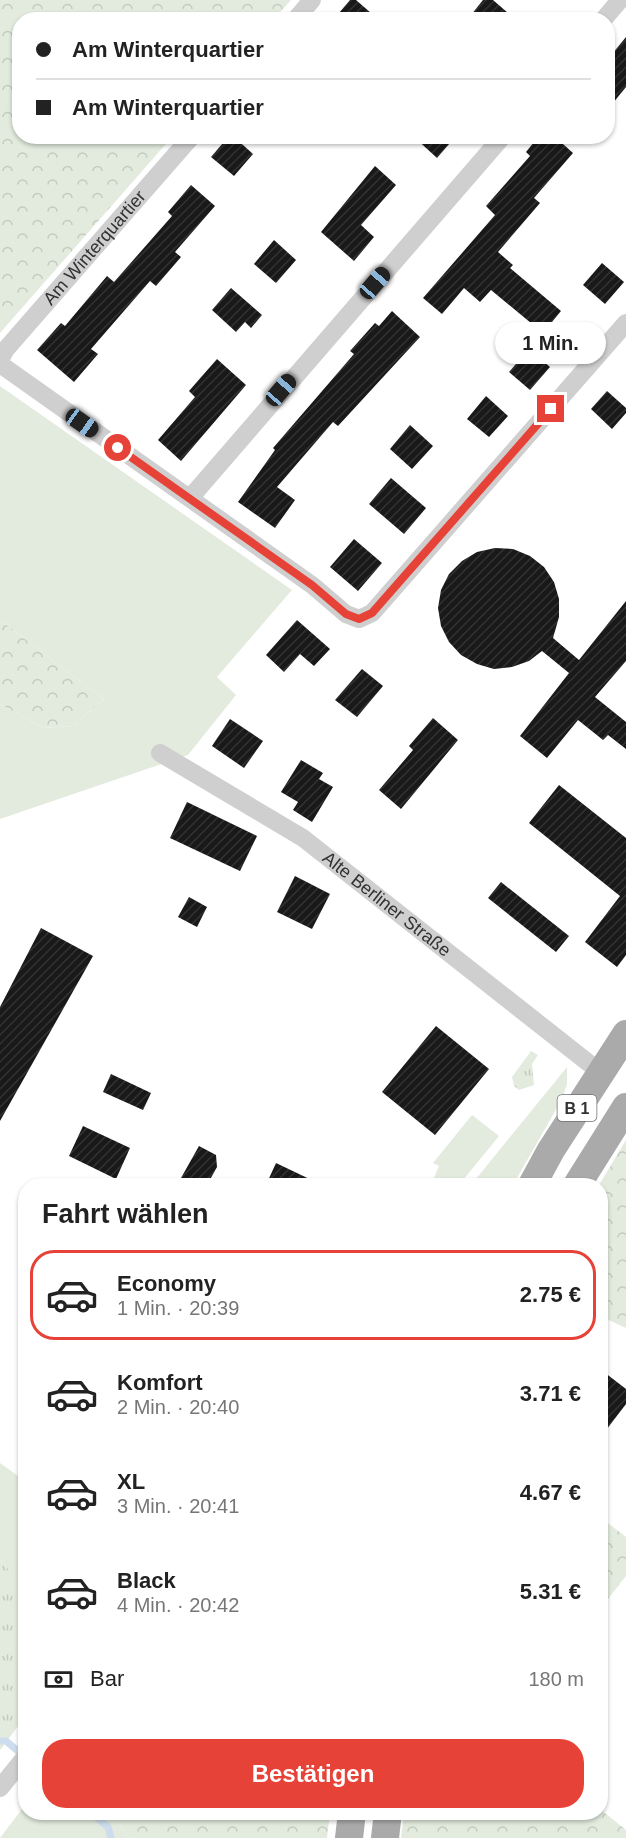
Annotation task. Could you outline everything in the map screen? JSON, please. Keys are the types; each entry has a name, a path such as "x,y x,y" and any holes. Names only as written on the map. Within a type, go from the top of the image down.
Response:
{"main road":[{"name":"B 1","path":"536,1178 600,1072 626,1034"},
{"name":"B 1","path":"581,1178 626,1107"},
{"path":"349,1838 351,1820"},
{"path":"385,1838 387,1820"}],"street":[{"path":"302,12 312,0"},
{"path":"610,12 620,0"},
{"name":"Am Winterquartier","path":"185,144 0,362 312,585 346,614 359,619 372,613 626,323"},
{"path":"189,498 495,144"},
{"name":"Alte Berliner Straße","path":"160,753 303,838 600,1072"},
{"path":"2,1786 18,1766"}],"green space":[{"path":"0,0 291,0 280,12 12,12 12,144 166,144 0,333"},
{"path":"0,386 292,590 217,677 236,695 188,755 0,819 0,704 43,728 73,726 104,699 0,620"},
{"path":"0,620 104,699 73,726 43,728 0,704"},
{"path":"531,1051 538,1055 532,1064 534,1085 519,1090 514,1086 512,1077"},
{"path":"567,1067 567,1084 562,1099 517,1178 477,1178"},
{"path":"472,1115 499,1136 465,1178 434,1178 439,1166 433,1163"},
{"path":"626,1140 626,1328 608,1320 608,1178 603,1178"},
{"path":"0,1463 18,1476 18,1581 0,1560"},
{"path":"608,1523 626,1537 626,1576 608,1599"},
{"path":"0,1560 18,1580 18,1726 0,1750"},
{"path":"18,1814 18,1820 117,1820 129,1838 0,1838"},
{"path":"608,1815 626,1830 626,1838 401,1838 403,1820 608,1820"},
{"path":"117,1820 329,1820 327,1838 129,1838"}],"building":[{"path":"350,0 356,0 370,12 340,12"},
{"path":"483,0 493,0 507,12 473,12"},
{"path":"626,37 626,87 615,100 615,50"},
{"path":"222,144 242,144 253,154 234,176 211,157"},
{"path":"422,144 449,144 437,158"},
{"path":"532,144 563,144 573,153 534,198 540,203 498,252 513,265 510,268 561,311 543,333 491,290 480,302 464,288 442,314 423,298 495,215 486,206 530,156 526,152"},
{"path":"375,166 396,185 361,225 374,237 354,261 321,232"},
{"path":"191,185 215,206 175,252 181,257 156,286 150,281 91,349 98,354 74,382 37,350 61,323 65,326 107,276 114,282 172,216 168,212"},
{"path":"274,240 296,260 276,283 254,264"},
{"path":"602,263 624,282 605,304 583,285"},
{"path":"231,288 262,315 251,328 245,322 236,332 212,310"},
{"path":"392,311 420,337 338,426 333,422 277,487 295,500 275,528 238,502 275,450 273,448 354,354 350,351 375,323 379,326"},
{"path":"529,349 550,367 530,390 509,372"},
{"path":"217,359 246,385 181,461 158,440 195,397 189,391"},
{"path":"607,391 626,408 626,413 612,429 591,409"},
{"path":"486,396 508,416 489,437 467,419"},
{"path":"410,425 433,446 412,469 390,449"},
{"path":"391,478 426,508 404,534 369,504"},
{"path":"354,539 382,563 358,591 330,567"},
{"path":"495,548 513,549 530,556 544,567 554,582 559,599 559,617 553,638 579,660 626,601 626,661 595,697 626,722 626,749 608,735 603,740 578,720 547,758 520,736 569,673 542,651 529,661 512,667 494,669 477,664 461,655 449,642 441,626 438,608 441,590 449,574 462,561 477,552"},
{"path":"297,620 330,649 314,666 300,654 284,672 266,655"},
{"path":"362,669 383,686 357,717 335,700"},
{"path":"433,718 458,740 401,809 379,790 413,750 409,746"},
{"path":"230,719 263,741 244,768 212,746"},
{"path":"301,760 323,773 319,779 333,787 312,822 293,810 298,802 281,792"},
{"path":"559,785 626,838 626,955 617,967 585,942 620,896 529,823"},
{"path":"187,802 257,836 240,871 170,838"},
{"path":"295,876 330,894 312,929 277,912"},
{"path":"501,882 569,936 556,952 488,898"},
{"path":"189,897 207,907 197,927 178,917"},
{"path":"41,928 93,956 0,1121 0,1007"},
{"path":"436,1026 489,1069 435,1135 382,1092"},
{"path":"111,1074 151,1093 143,1110 103,1092"},
{"path":"83,1126 130,1148 116,1178 69,1156"},
{"path":"199,1146 216,1155 217,1167 211,1178 181,1178"},
{"path":"276,1163 307,1178 269,1178"},
{"path":"608,1375 626,1389 626,1404 608,1428"}],"waterway":[{"path":"0,1741 6,1741 18,1751"},
{"path":"100,1820 108,1827 111,1838"}],"route":[{"path":"118,448 312,585 346,614 359,619 372,613 551,409"}]}
